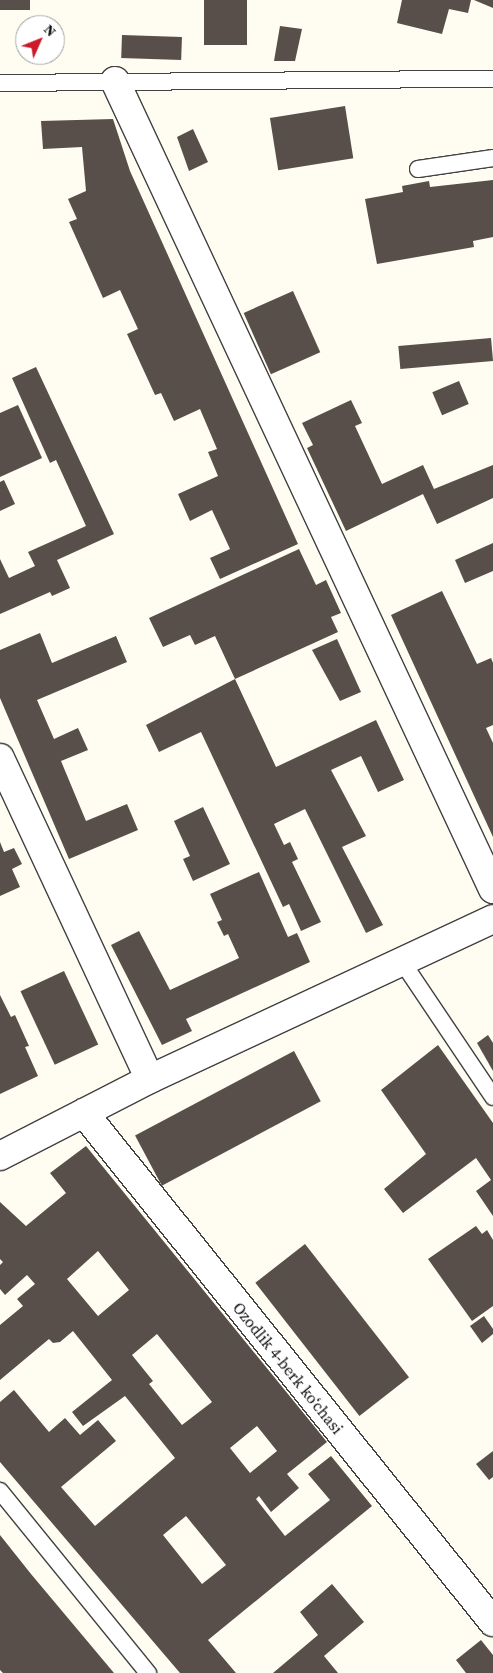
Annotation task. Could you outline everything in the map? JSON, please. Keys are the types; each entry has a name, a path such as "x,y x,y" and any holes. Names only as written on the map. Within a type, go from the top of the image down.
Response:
{"street":[{"path":"115,81 493,889"},
{"path":"0,758 150,1079"},
{"path":"0,1156 150,1079 401,960 493,919"},
{"name":"Ozodlik 4-berk koʻchasi","path":"84,1113 493,1622"}],"lane":[{"path":"0,83 493,79"},
{"path":"418,169 493,158"},
{"path":"401,960 493,1097"},
{"path":"0,1491 148,1673"}],"building":[{"path":"0,0 30,0 30,10 0,10"},
{"path":"204,0 247,0 247,45 204,45"},
{"path":"402,0 471,0 468,13 449,9 442,34 397,23"},
{"path":"474,0 493,0 493,8"},
{"path":"280,26 302,29 295,61 274,61"},
{"path":"122,35 182,37 181,60 121,58"},
{"path":"345,106 353,158 278,170 270,118"},
{"path":"113,119 130,171 298,544 220,579 210,558 230,549 212,510 190,521 178,494 218,476 208,452 217,449 200,409 174,421 161,393 155,395 127,334 138,329 120,290 103,298 69,222 77,219 68,199 86,191 82,147 43,149 41,121"},
{"path":"193,129 208,162 189,171 177,137"},
{"path":"493,180 493,237 473,241 474,247 377,264 365,199 403,192 402,186 429,181 430,187"},
{"path":"293,291 320,352 271,374 244,313"},
{"path":"491,338 493,361 400,369 398,346"},
{"path":"36,367 114,534 57,560 70,588 52,596 50,592 0,614 0,559 9,578 35,566 28,552 86,526 56,460 50,463 12,378"},
{"path":"459,381 469,404 442,415 432,392"},
{"path":"351,400 362,423 355,426 382,484 423,465 434,489 493,465 493,498 437,524 423,494 346,531 307,448 313,445 302,423"},
{"path":"18,405 42,458 0,477 0,413"},
{"path":"4,480 15,504 0,511 0,482"},
{"path":"493,543 493,571 465,583 455,560"},
{"path":"299,549 316,585 326,580 341,613 331,617 338,632 235,679 215,636 195,645 190,635 163,647 149,618"},
{"path":"442,591 477,664 491,658 493,663 493,725 486,728 493,743 493,837 391,615"},
{"path":"40,633 52,663 116,636 127,662 37,700 54,739 78,728 88,750 61,761 86,821 127,804 138,830 69,859 0,698 0,650"},
{"path":"337,639 361,692 340,701 312,650"},
{"path":"235,679 276,767 376,720 404,780 378,792 361,756 331,770 366,836 342,847 383,925 366,933 305,809 274,824 284,845 290,842 298,859 292,862 321,922 301,931 289,904 283,907 201,732 159,752 146,725"},
{"path":"203,807 230,864 193,881 183,859 190,856 174,821"},
{"path":"0,842 4,852 14,848 22,864 12,869 20,887 0,896"},
{"path":"259,872 288,937 297,933 310,962 186,1019 192,1031 162,1045 111,945 139,931 170,990 239,958 228,934 224,936 217,922 222,920 210,894"},
{"path":"64,971 98,1044 55,1065 20,991"},
{"path":"0,995 11,1017 15,1015 29,1046 25,1047 38,1076 0,1094"},
{"path":"488,1035 493,1043 493,1071 477,1043"},
{"path":"438,1045 493,1123 493,1216 476,1191 491,1180 476,1158 403,1213 384,1189 426,1154 381,1090"},
{"path":"294,1051 321,1101 162,1186 135,1136"},
{"path":"86,1146 327,1442 287,1474 299,1488 271,1512 259,1496 256,1499 285,1536 330,1500 308,1474 331,1456 372,1506 208,1640 236,1673 180,1673 0,1462 0,1402 14,1390 49,1432 65,1418 80,1435 98,1420 116,1441 61,1487 95,1526 175,1458 125,1396 83,1426 72,1412 112,1380 73,1331 60,1342 53,1343 49,1339 0,1380 0,1325 23,1306 17,1299 35,1284 27,1275 5,1295 0,1289 0,1265 3,1262 0,1259 0,1202 26,1226 66,1193 50,1173","holes":["98,1251 129,1290 98,1316 67,1279","157,1334 212,1402 182,1425 149,1384 153,1381 132,1355","257,1426 277,1451 250,1473 230,1448","186,1516 226,1565 202,1584 163,1535"]},
{"path":"476,1226 482,1234 487,1230 493,1240 493,1306 472,1321 428,1259"},
{"path":"305,1244 409,1377 359,1416 255,1283"},
{"path":"484,1316 493,1329 493,1334 482,1343 470,1326"},
{"path":"493,1451 493,1477 489,1480 476,1464"},
{"path":"0,1535 114,1673 3,1673 0,1670"},
{"path":"332,1584 364,1622 324,1656 338,1673 273,1673 318,1635 300,1612"},
{"path":"481,1640 493,1655 493,1673 466,1673 456,1660"}]}
